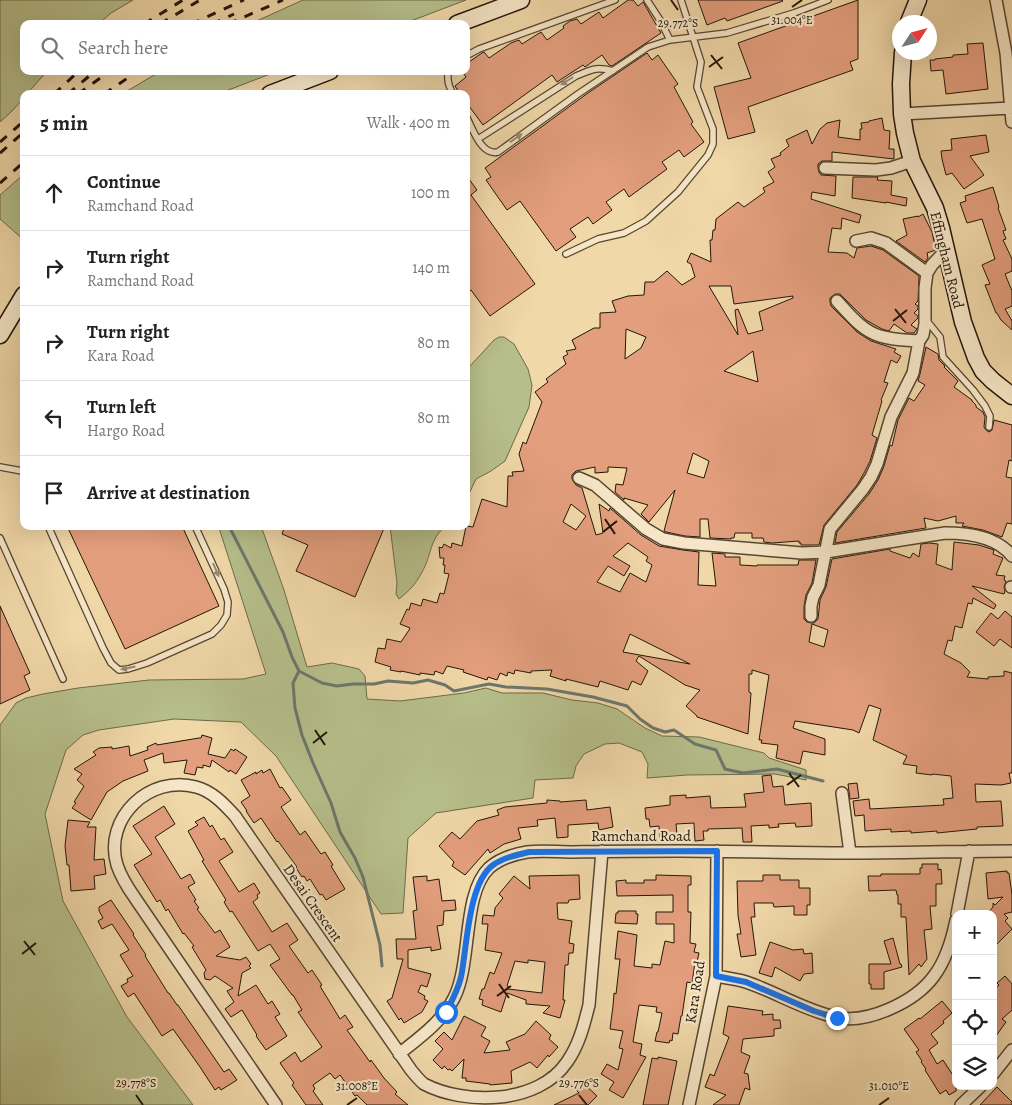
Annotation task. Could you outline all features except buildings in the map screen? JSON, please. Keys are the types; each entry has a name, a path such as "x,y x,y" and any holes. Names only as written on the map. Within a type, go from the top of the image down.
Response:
{"street":[{"path":"468,20 521,0"},
{"path":"912,15 918,0"},
{"path":"996,0 1006,53 1012,122"},
{"name":"Effingham Road","path":"902,60 902,114 905,133 912,161 935,208 963,322 976,358 983,371 993,382 1012,396"},
{"path":"280,90 320,75"},
{"path":"902,114 1010,108"},
{"path":"825,168 876,170 891,168 912,161"},
{"path":"856,242 871,238 880,241 892,247 927,273"},
{"path":"811,616 811,606 819,585 830,529 863,490 877,464 891,417 913,373 919,341 923,335 927,273 946,250"},
{"path":"837,301 864,329 876,335 919,341"},
{"path":"0,335 20,302"},
{"path":"579,478 595,485 646,529 663,539 698,545 802,553 826,552 945,533 959,533 995,542 1012,556"},
{"name":"Desai Crescent","path":"276,1105 135,898 116,864 115,840 117,828 127,810 138,800 149,792 162,787 183,784 197,787 215,796 226,806 417,1077 425,1085 452,1098 464,1101 505,1102 530,1094 556,1076 567,1063 578,1044 589,1005 602,851"},
{"path":"842,793 850,853"},
{"name":"Ramchand Road","path":"399,1054 446,1012 454,998 461,976 473,902 478,886 489,868 502,860 529,852 717,851 850,853 1012,851"},
{"name":"Kara Road","path":"689,1105 716,976 717,851"},
{"path":"958,910 969,851"},
{"path":"716,976 746,982 814,1011 837,1018 854,1019 884,1011 919,992 935,975 947,953 952,936"},
{"path":"997,1069 1012,1050"},
{"path":"962,1105 977,1090"}],"lane":[{"path":"470,54 615,0"},
{"path":"647,0 670,40"},
{"path":"566,254 598,239 624,233 646,221 678,192 708,155 713,144 714,129 697,88 701,62 681,0"},
{"path":"470,124 484,149 492,153 498,152 648,47 670,40 727,33 794,13 828,0"},
{"path":"478,139 576,76 592,69 602,68 613,71"},
{"path":"447,75 451,90"},
{"path":"925,319 940,337 943,357 985,406 990,416 989,427"},
{"path":"0,467 20,470"},
{"path":"50,530 111,663 120,670 128,670 212,634 227,615 228,602 224,589 197,530"},
{"path":"0,538 63,679"}],"green space":[{"path":"0,0 133,0 103,20 20,20 20,75 44,75 30,90 20,90 20,102 0,122"},
{"path":"303,0 466,0 414,20 259,20"},
{"path":"154,75 268,75 228,90 129,90"},
{"path":"20,178 20,236 0,219 0,195"},
{"path":"504,337 514,344 528,369 532,385 529,407 505,461 476,479 470,492 470,366 494,340"},
{"path":"219,530 262,530 284,590 307,667 332,663 359,669 365,676 367,699 400,701 464,693 486,688 502,693 543,693 572,700 598,703 617,709 645,728 662,736 699,737 764,753 769,758 806,770 806,780 775,774 687,775 647,778 648,764 642,752 619,743 605,744 584,754 576,766 573,778 535,780 533,798 436,813 408,838 403,913 381,914 276,756 241,722 174,719 99,730 83,735 66,750 45,814 63,901 127,1017 193,1105 0,1105 0,725 16,703 26,698 43,694 149,680 243,679 266,674"},
{"path":"390,530 441,530 436,536 425,566 417,580 399,599 396,594 397,583"}],"waterway":[{"path":"231,530 283,632 299,671 322,683 337,686 374,684 388,681 413,683 428,680 445,685 454,691 489,684 506,687 547,689 593,697 627,706 640,719 653,728 665,732 674,730 695,744 716,750 725,769 743,773 777,769 823,781"},
{"path":"299,671 293,683 295,708 302,735 331,803 340,832 355,858 363,877 380,945 382,966"}],"railway":[{"path":"150,20 183,0"},
{"path":"167,20 200,0"},
{"path":"200,20 244,0"},
{"path":"237,20 283,0"},
{"path":"221,20 234,14"},
{"path":"58,90 75,75"},
{"path":"73,90 90,75"},
{"path":"84,90 104,75"},
{"path":"110,90 132,75"},
{"path":"0,142 20,124"},
{"path":"0,153 20,136"},
{"path":"0,183 20,166"}],"route":[{"path":"446,1012 458,988 473,902 478,886 492,865 518,854 529,852 717,851 716,976 746,982 814,1011 837,1018"}]}
